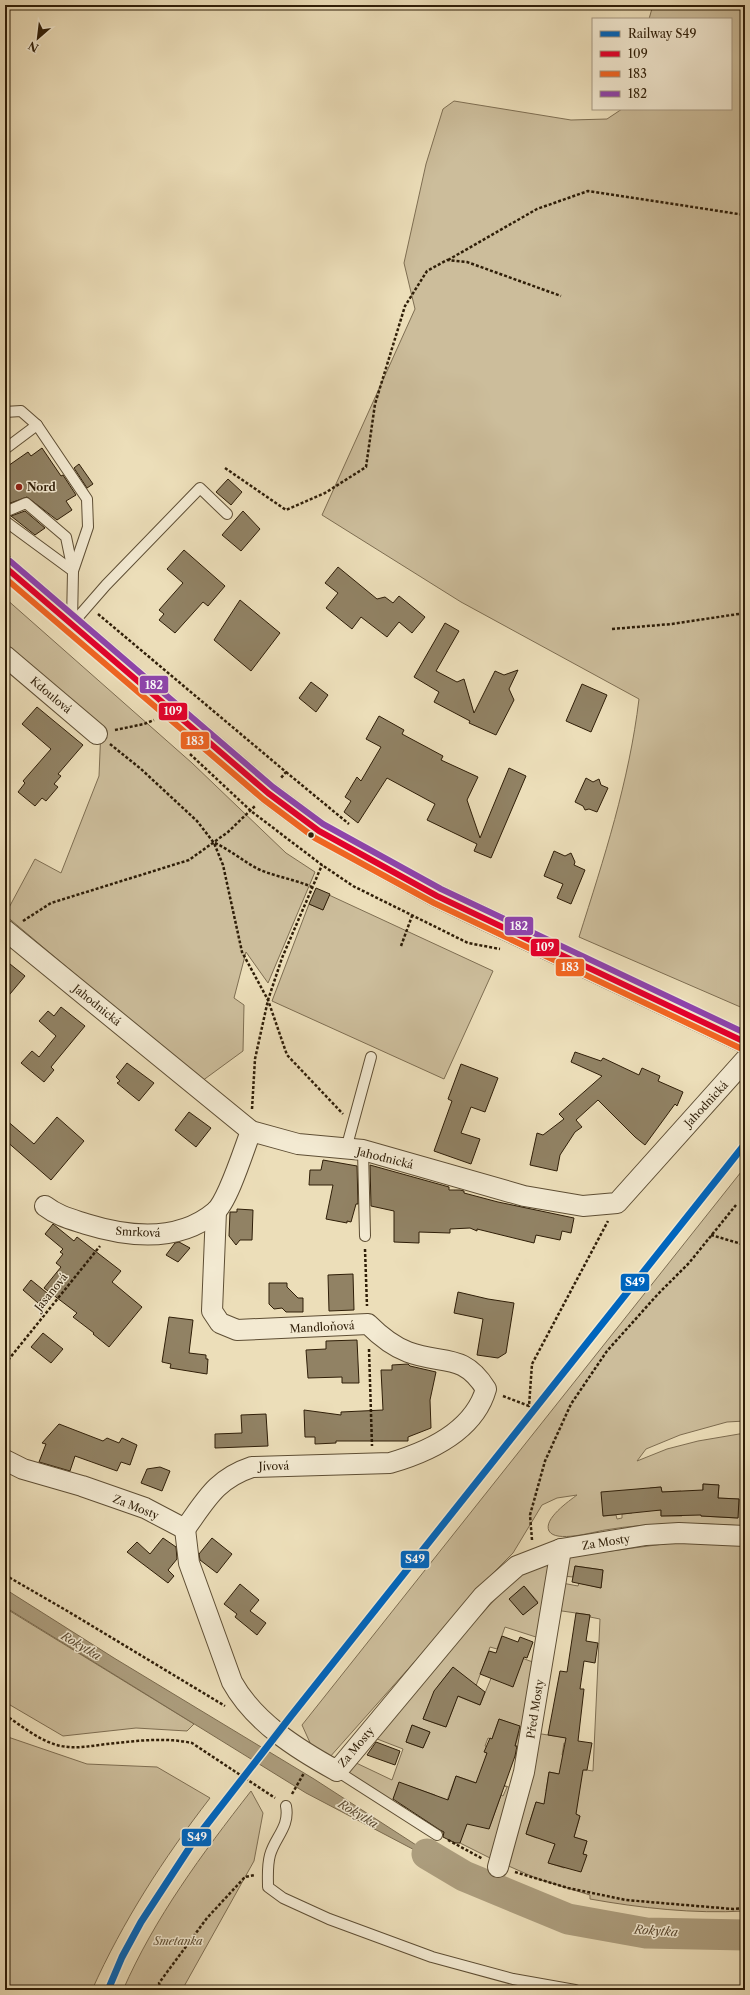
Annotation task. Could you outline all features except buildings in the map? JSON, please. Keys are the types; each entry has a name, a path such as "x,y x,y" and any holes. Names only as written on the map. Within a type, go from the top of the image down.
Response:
{"main road":[{"path":"5,567 268,793 329,837 437,896 745,1042"}],"street":[{"name":"Kdoulová","path":"5,656 97,734"},
{"name":"Jahodnická","path":"7,932 251,1131 298,1144 355,1149 524,1196 583,1206 617,1203 745,1060"},
{"name":"Smrková","path":"45,1206 56,1214 112,1232 148,1235 169,1234 190,1227 216,1211 232,1182 251,1131"},
{"name":"Mandloňová","path":"216,1211 212,1311 220,1322 237,1330 368,1324 383,1339 408,1352 460,1363 472,1371 486,1389"},
{"name":"Jívová","path":"185,1529 212,1491 224,1479 238,1471 252,1467 390,1463 411,1457 434,1446 468,1422 483,1400 486,1389"},
{"name":"Za Mosty","path":"5,1460 23,1468 82,1486 145,1508 185,1529 189,1563 232,1682 241,1699 263,1722 315,1759 337,1771 483,1596 517,1566 534,1561 561,1549 652,1535 711,1533 745,1536"},
{"name":"Před Mosty","path":"498,1867 524,1772 561,1549"}],"lane":[{"path":"5,412 21,411 37,425 87,499 88,527 72,571"},
{"path":"5,449 37,425"},
{"path":"72,624 106,585 200,488 227,514"},
{"path":"5,512 26,503 66,537 72,571 72,624"},
{"path":"5,521 72,571"},
{"path":"365,1236 353,1125 371,1057"},
{"path":"337,1771 437,1835"},
{"path":"286,1806 288,1817 270,1854 267,1871 268,1887 284,1898 329,1919 432,1957 513,1979 575,1990"}],"path":[{"path":"225,468 286,510 325,493 366,467 375,404 405,306 426,270 447,260 537,209 588,191 745,215"},
{"path":"447,260 467,262 561,296"},
{"path":"89,605 101,617 350,825"},
{"path":"612,629 672,624 745,613"},
{"path":"97,734 144,724 154,720"},
{"path":"97,734 141,769 197,822 214,843 222,865 242,952 268,1000 287,1055 353,1125"},
{"path":"7,932 51,903 190,860 214,843 251,811 286,772"},
{"path":"214,843 257,868 281,878 300,882 312,887"},
{"path":"251,1131 255,1059 268,1000 282,958 322,865"},
{"path":"401,946 412,916"},
{"path":"486,1389 529,1406 532,1364 617,1203"},
{"path":"534,1561 530,1515 545,1461 571,1404 607,1351 658,1294 689,1263 736,1205"},
{"name":"Jasanová","path":"5,1364 64,1289 112,1232"},
{"path":"711,1236 745,1245"},
{"path":"5,1575 70,1612 222,1705 253,1712"},
{"path":"5,1715 48,1741 60,1746 76,1748 141,1740 178,1740 192,1743 286,1806"},
{"path":"291,1796 305,1772"},
{"path":"437,1835 498,1867 568,1888 626,1900 733,1909 745,1908"},
{"path":"161,1990 159,1983 207,1918 245,1878 267,1871"}],"green space":[{"path":"653,5 745,5 745,1009 579,937 615,820 635,730 639,699 461,602 322,515 415,309 404,263 426,164 443,109 454,101 571,120 607,119 620,110 732,110 732,18 649,18"},
{"path":"5,598 192,763 286,853 315,872 268,983 246,952 234,998 244,1005 243,1051 202,1081 5,915 35,859 61,873 99,776 101,728 5,646"},
{"path":"329,895 493,971 444,1079 272,1001 309,904 323,910"},
{"path":"745,1167 745,1196 743,1199 745,1201 745,1421 727,1422 680,1435 646,1449 637,1461 667,1449 698,1441 745,1433 745,1526 710,1524 657,1524 622,1527 575,1536 559,1536 549,1531 548,1526 550,1521 568,1501 577,1495 557,1498 542,1505 513,1553 496,1570 321,1767 302,1725","holes":["703,1484 719,1485 718,1498 739,1499 738,1518 701,1516","661,1487 662,1492 681,1491 682,1516 661,1516 661,1510 651,1510 650,1488","630,1490 632,1513 622,1514 622,1518 617,1519 616,1515 603,1516"]},
{"path":"694,1540 745,1543 745,1911 706,1912 667,1910 590,1899 590,1895 538,1879 504,1864 535,1733 574,1739 570,1744 564,1743 562,1755 567,1756 566,1767 593,1771 600,1619 590,1617 590,1615 555,1610 565,1557","holes":["575,1566 603,1570 601,1588 579,1583 578,1586 562,1583 563,1576 573,1577","549,1772 581,1778 546,1791","536,1802 557,1809 539,1831 537,1838 526,1834","565,1811 580,1816 574,1837 587,1841 583,1854 586,1855 564,1868 549,1863"]},
{"path":"555,1559 542,1639 505,1627 497,1649 490,1647 482,1670 513,1686 522,1658 538,1664 522,1759 515,1757 518,1747 515,1746 521,1727 499,1719 492,1739 488,1738 485,1746 487,1747 485,1752 487,1753 481,1777 514,1789 492,1859 460,1843 342,1773 352,1761 392,1780 403,1749 372,1737 474,1616 479,1617 515,1577","holes":["524,1586 538,1602 523,1615 510,1599","453,1667 472,1697 481,1672 492,1676 480,1705 452,1694 439,1685","431,1699 455,1703 446,1727 423,1719","412,1725 430,1732 423,1748 406,1742","456,1776 480,1784 446,1803","485,1780 507,1787 503,1796 501,1795 489,1829","400,1783 435,1795 426,1821 405,1809 406,1807 392,1802"]},
{"path":"5,1608 194,1724 187,1731 136,1728 63,1736 5,1702"},
{"path":"5,1736 87,1764 157,1767 210,1798 176,1844 145,1891 117,1939 92,1990 5,1990"},
{"name":"Smetanka","path":"251,1791 263,1813 254,1861 182,1990 123,1990 150,1937 197,1862"}],"water":[{"path":"5,1589 114,1658 314,1779 464,1876 306,1793 5,1607"}],"waterway":[{"name":"Rokytka","path":"427,1854 464,1876 568,1919 646,1933 745,1935"}],"rail line":[{"name":"S49","path":"108,1990 122,1957 141,1922 194,1841 291,1716 745,1144"}],"transit line":[{"name":"182","path":"10,561 273,787 323,824 441,889 745,1033"},
{"name":"109","path":"5,567 268,793 319,831 437,896 745,1042"},
{"name":"183","path":"5,578 263,799 315,838 434,903 742,1049"}],"place":[{"name":"Nord","path":"19,487"}]}
